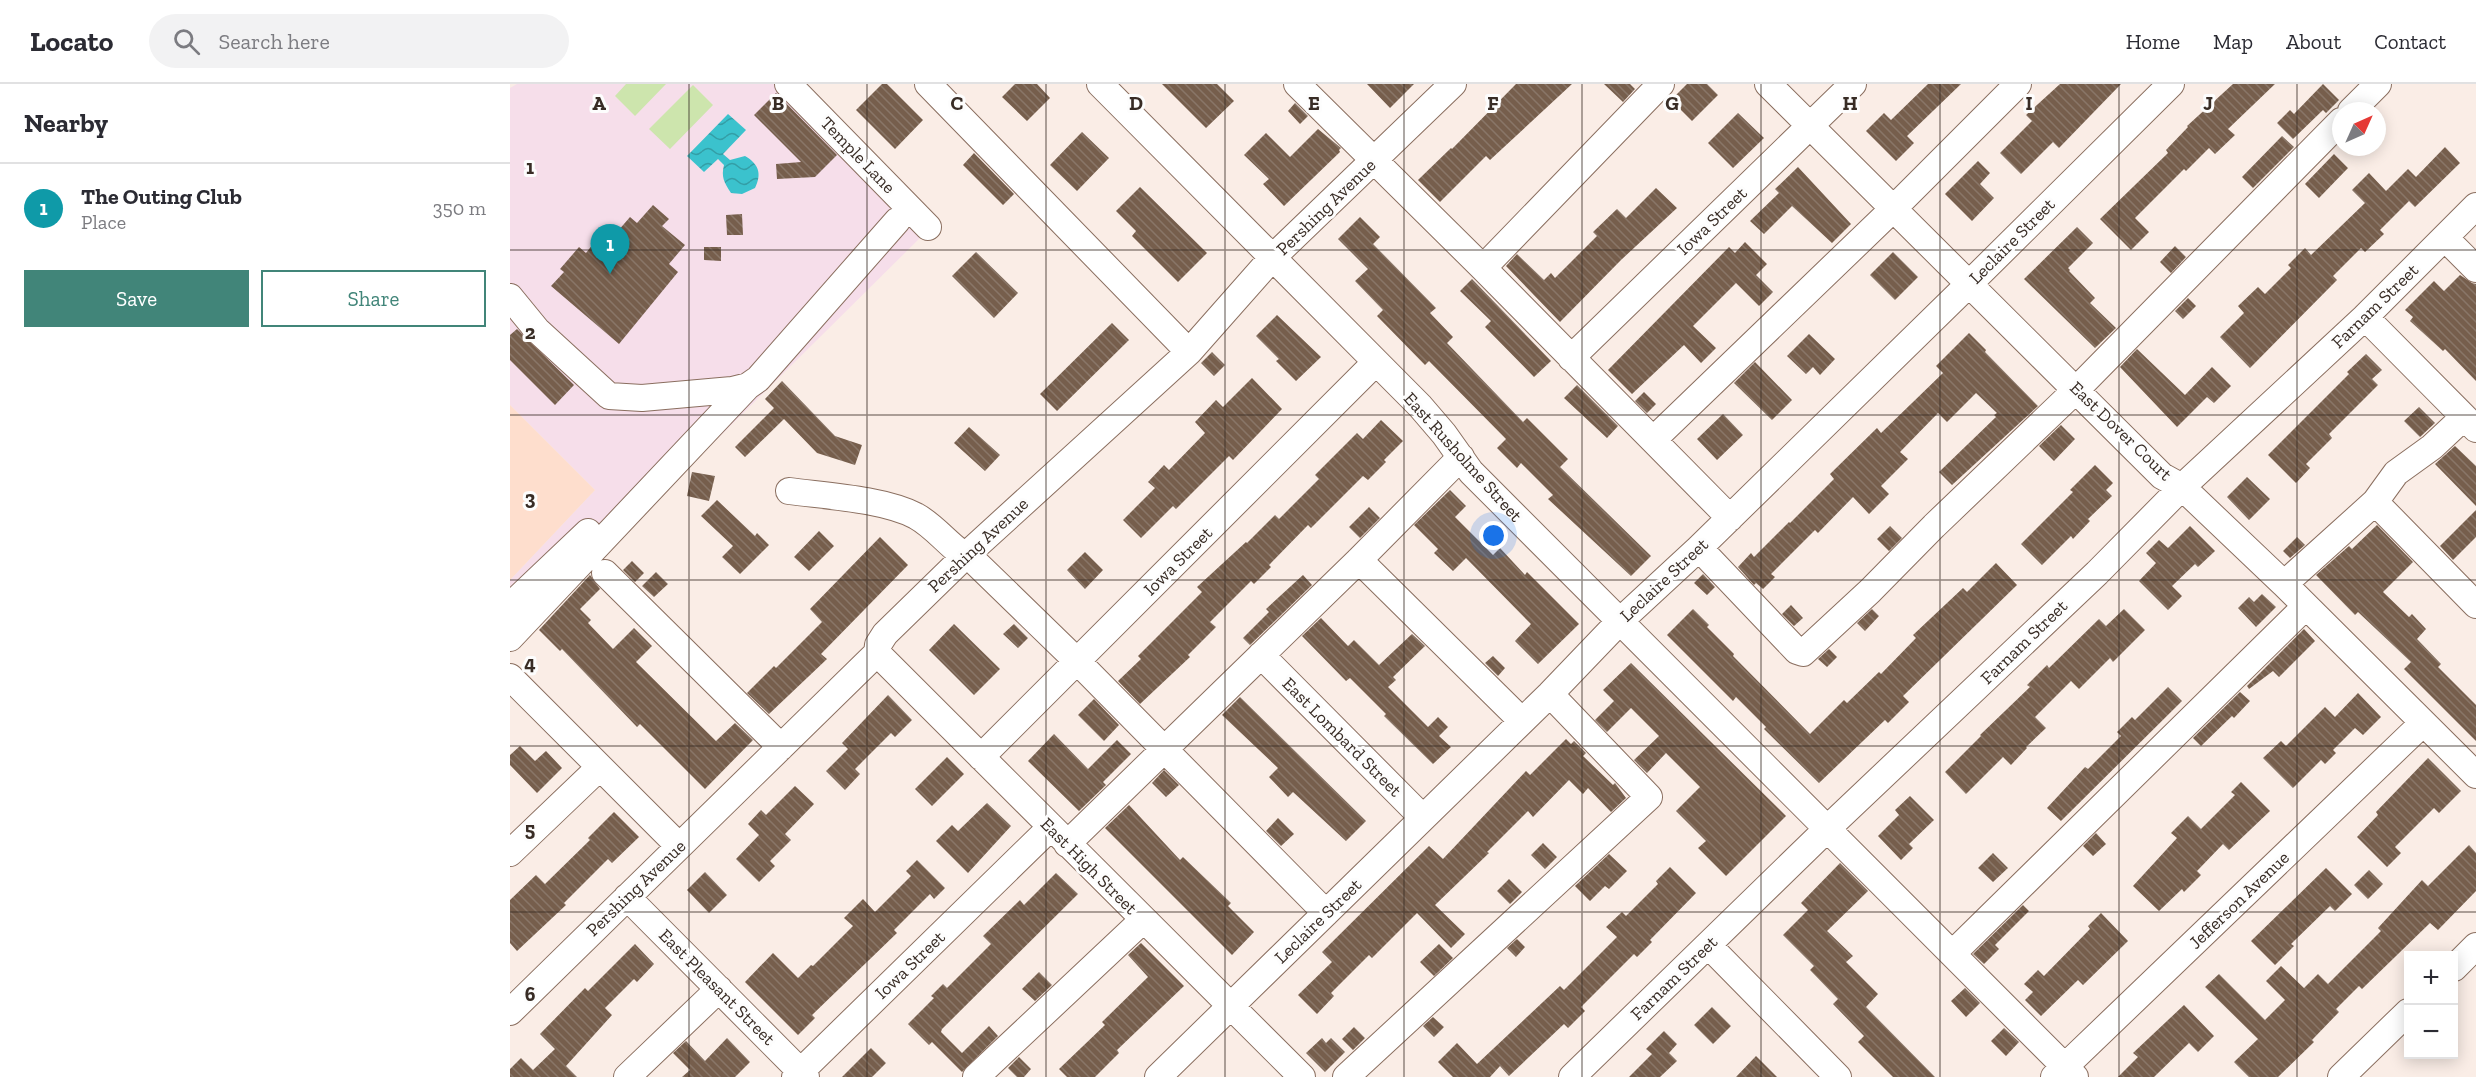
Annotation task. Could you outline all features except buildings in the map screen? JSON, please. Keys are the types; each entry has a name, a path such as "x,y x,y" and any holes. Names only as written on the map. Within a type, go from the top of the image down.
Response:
{"street":[{"name":"Temple Lane","path":"788,84 928,227"},
{"path":"928,84 1189,352"},
{"name":"East Rusholme Street","path":"1100,84 1420,406 1472,472 1952,954 2064,1074"},
{"path":"1297,84 1730,518"},
{"name":"Pershing Avenue","path":"510,1012 877,653 878,645 885,634 964,557 1189,352 1272,258 1453,84"},
{"path":"1483,268 1661,84"},
{"name":"East Dover Court","path":"1768,84 2162,476 2182,487 2284,584 2423,723 2473,766"},
{"name":"Iowa Street","path":"1570,358 1853,84"},
{"path":"1653,440 1893,209 2018,84"},
{"name":"Leclaire Street","path":"1158,1077 1550,694 1620,621 1730,518 2171,84"},
{"path":"2360,102 2378,84"},
{"path":"1699,548 1797,651 1803,653 1870,591 1934,526 2077,389 2332,130"},
{"name":"Farnam Street","path":"1572,1077 1828,828 2088,581 2182,487 2365,317 2476,206"},
{"path":"510,638 748,386 758,379 897,221"},
{"path":"2445,238 2476,269"},
{"path":"510,297 537,330 609,396 642,398 732,390 748,386"},
{"path":"2284,584 2375,502 2396,473 2470,423 2365,317"},
{"name":"Iowa Street","path":"981,757 1375,363"},
{"name":"Iowa Street","path":"800,1075 1058,836 1164,749 1359,560 1461,457"},
{"path":"510,606 617,505 663,477"},
{"path":"789,491 894,507 916,516 935,528 964,557 974,561 1078,662 1326,913"},
{"path":"2375,502 2476,605"},
{"path":"1359,560 1522,721"},
{"path":"605,573 781,747"},
{"path":"1952,954 2306,607"},
{"name":"East High Street","path":"877,653 1302,1077"},
{"name":"East Lombard Street","path":"1261,655 1423,818"},
{"path":"515,692 600,767 679,846"},
{"path":"1346,1077 1649,798 1550,694"},
{"name":"Jefferson Avenue","path":"2064,1074 2423,723"},
{"path":"510,853 600,767"},
{"name":"East Pleasant Street","path":"627,897 800,1075"},
{"path":"976,1077 1143,920"},
{"path":"1708,945 1826,1073"},
{"path":"2458,964 2476,946"},
{"path":"627,1077 718,989"},
{"path":"2341,1077 2404,1017"}],"shaded area":[{"path":"517,84 777,84 925,233 510,644 510,580 595,490 510,405 510,88"},
{"path":"510,405 595,490 510,580"}],"green space":[{"path":"626,84 666,84 635,116 615,96"},
{"path":"693,85 713,105 670,149 649,129"}],"water":[{"path":"728,114 746,130 723,154 730,160 745,156 753,162 759,174 755,188 742,194 731,193 724,179 724,165 718,159 704,172 687,156"}],"place":[{"name":"The Outing Club","path":"610,274"}]}
